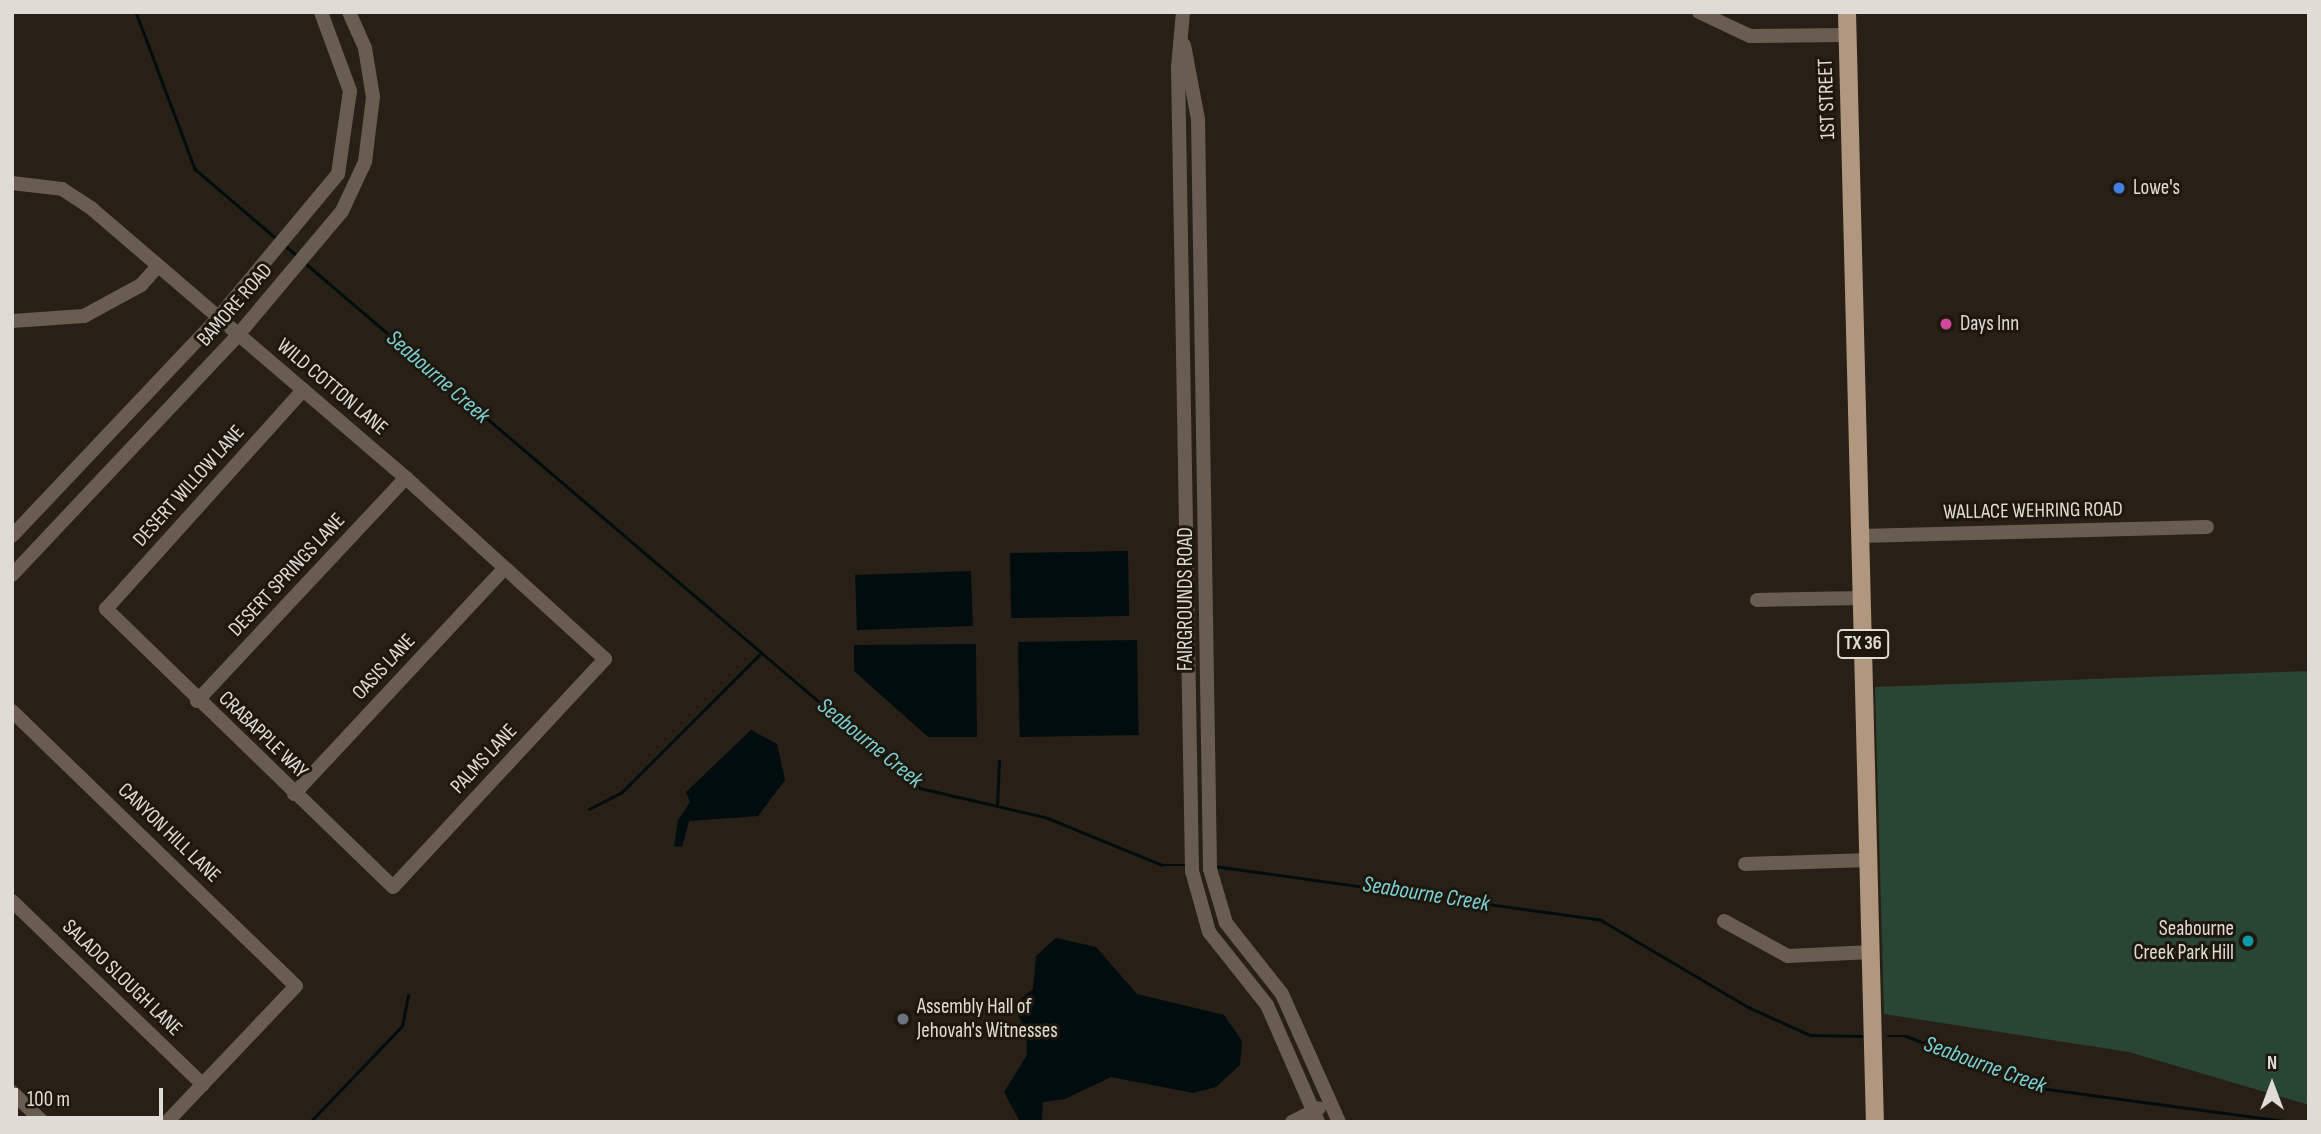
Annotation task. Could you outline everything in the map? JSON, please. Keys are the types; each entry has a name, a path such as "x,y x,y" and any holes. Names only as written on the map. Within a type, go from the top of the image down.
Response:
{"main road":[{"name":"1ST STREET","path":"1847,12 1854,184 1859,536"},
{"name":"TX 36","path":"1859,536 1875,1122"}],"street":[{"name":"BAMORE ROAD","path":"12,536 218,318 338,174 350,127 350,91 321,12"},
{"name":"BAMORE ROAD","path":"12,575 238,335 329,229 365,162 372,119 370,69 349,12"},
{"name":"FAIRGROUNDS ROAD","path":"1183,12 1184,43 1198,119 1208,833 1216,898 1242,947 1282,994 1339,1122"},
{"path":"1699,12 1750,36 1847,35"},
{"name":"FAIRGROUNDS ROAD","path":"1184,43 1178,67 1190,834 1198,903 1209,932 1266,1005 1315,1116"},
{"name":"WILD COTTON LANE","path":"12,183 62,189 407,478 605,659"},
{"path":"12,321 84,316 141,285 157,267"},
{"name":"DESERT WILLOW LANE","path":"106,609 303,390"},
{"name":"DESERT SPRINGS LANE","path":"197,701 407,478"},
{"name":"WALLACE WEHRING ROAD","path":"1859,536 2207,527"},
{"name":"OASIS LANE","path":"294,794 505,568"},
{"path":"1757,600 1862,598"},
{"name":"CRABAPPLE WAY","path":"106,609 197,701 393,887"},
{"name":"PALMS LANE","path":"393,887 605,659"},
{"name":"CANYON HILL LANE","path":"12,712 296,986 203,1085"},
{"path":"1745,864 1868,860"},
{"name":"SALADO SLOUGH LANE","path":"12,901 203,1085"},
{"path":"1724,921 1788,956 1872,952"},
{"path":"167,1122 203,1085"},
{"path":"12,1092 43,1122"},
{"path":"1292,1122 1315,1116 1330,1103"}],"green space":[{"path":"2309,671 2309,1105 2129,1052 1884,1014 1875,687"}],"shaded area":[{"path":"1128,551 1129,616 1011,618 1010,553"},
{"path":"971,571 973,626 857,630 855,575"},
{"path":"1137,640 1139,735 1020,737 1018,642"},
{"path":"976,644 977,737 928,737 854,671 854,645"},
{"path":"751,730 777,744 785,780 758,816 689,821 682,847 674,846 678,820 690,802 686,792"},
{"path":"1056,938 1096,947 1137,994 1224,1015 1242,1041 1240,1065 1216,1087 1193,1093 1111,1077 1065,1099 1043,1102 1042,1122 1020,1122 1004,1092 1027,1055 1026,1031 1013,1005 1033,989 1036,956"}],"waterway":[{"name":"Seabourne Creek","path":"136,12 195,169 278,240"},
{"name":"Seabourne Creek","path":"286,246 297,256"},
{"name":"Seabourne Creek","path":"304,262 920,788 1045,817 1162,865 1186,865"},
{"path":"589,809 621,793 761,653"},
{"path":"997,806 999,761"},
{"name":"Seabourne Creek","path":"1214,866 1601,920 1748,1007 1810,1035 1861,1036"},
{"path":"310,1122 402,1026 408,996"},
{"name":"Seabourne Creek","path":"1888,1036 1906,1036 2047,1089 2290,1122"}],"place":[{"name":"Lowe's","path":"2119,188"},
{"name":"Days Inn","path":"1946,324"},
{"name":"Seabourne Creek Park Hill","path":"2248,941"},
{"name":"Assembly Hall of Jehovah's Witnesses","path":"903,1019"}]}
